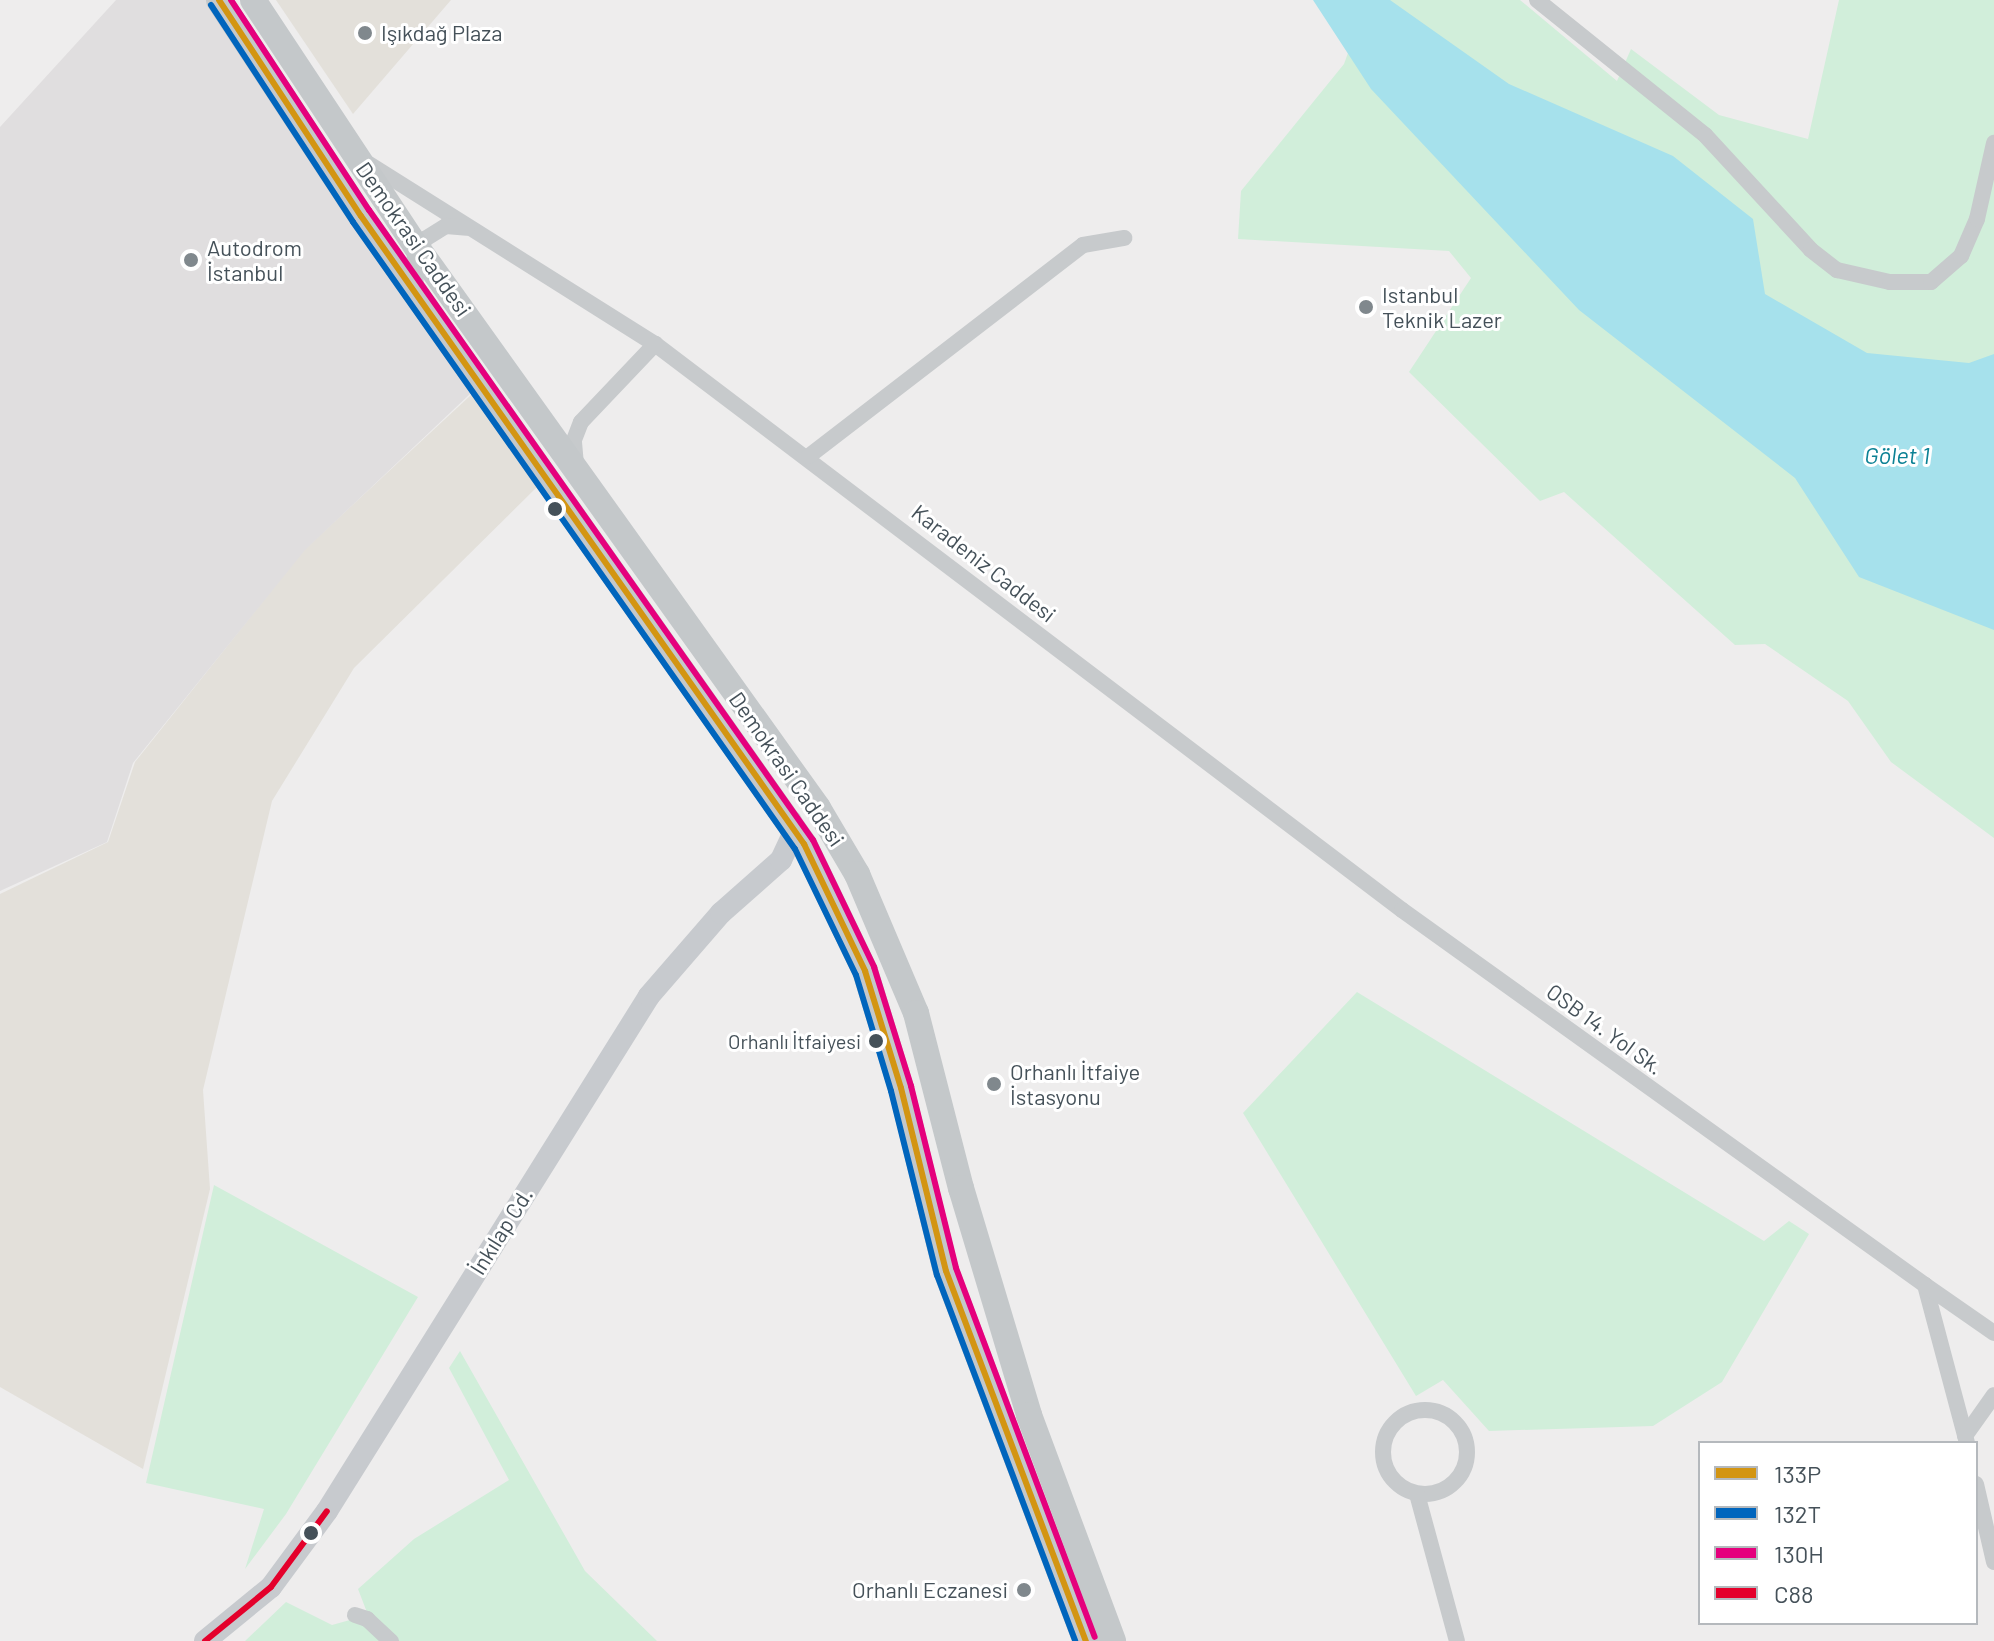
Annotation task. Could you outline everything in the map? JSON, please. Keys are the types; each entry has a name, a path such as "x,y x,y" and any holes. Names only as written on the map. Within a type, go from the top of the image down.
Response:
{"main road":[{"name":"Demokrasi Caddesi","path":"219,0 421,297 791,821 865,971 891,1050 920,1179 946,1271 1086,1641"},
{"name":"Demokrasi Caddesi","path":"253,0 418,249 818,808 857,874 912,1001 947,1137 1029,1415 1113,1641"},
{"path":"791,821 828,862 857,874"},
{"path":"920,1179 947,1137"}],"street":[{"path":"1537,0 1705,135 1811,250 1837,270 1890,282 1931,282 1961,256 1977,219 1994,143"},
{"name":"Karadeniz Caddesi","path":"348,143 385,177 655,344 809,456 1132,706"},
{"name":"Karadeniz Caddesi","path":"418,249 446,226 479,233"},
{"path":"809,456 1083,245 1124,238"},
{"path":"418,249 412,271 421,297"},
{"path":"578,474 574,440 581,422 655,344"},
{"name":"OSB 14. Yol Sk.","path":"1132,706 1402,910 1994,1333"},
{"name":"İnkılap Cd.","path":"205,1641 271,1587 327,1511 649,996 721,913 788,849 791,821"},
{"path":"763,875 793,864 824,886"},
{"path":"1925,1285 1966,1439"},
{"path":"1966,1439 1994,1395"},
{"path":"1417,1494 1443,1490 1455,1482 1467,1456 1460,1428 1436,1412 1408,1414 1388,1431 1383,1457 1394,1481 1417,1494 1457,1641"},
{"path":"1978,1493 1994,1562"},
{"path":"355,1615 367,1619 391,1641"}],"shaded area":[{"name":"Autodrom İstanbul","path":"116,0 209,0 471,393 305,550 133,763 107,842 0,891 0,127"},
{"path":"276,0 451,0 353,114"},
{"path":"472,394 537,487 354,668 272,801 203,1090 210,1189 143,1469 0,1387 0,894 108,842 135,762 303,551"}],"green space":[{"path":"1367,0 1520,0 1617,81 1631,49 1719,115 1808,139 1839,0 1994,0 1994,838 1891,762 1848,701 1765,644 1735,645 1564,492 1540,501 1409,372 1471,278 1449,251 1238,239 1241,191 1344,64"},
{"path":"1357,992 1764,1241 1789,1221 1809,1234 1722,1382 1653,1426 1489,1431 1443,1380 1416,1396 1243,1113"},
{"path":"214,1185 418,1297 286,1514 245,1569 264,1509 146,1483"},
{"path":"460,1351 585,1571 657,1641 245,1641 286,1602 332,1625 368,1615 358,1589 414,1539 509,1480 449,1368"}],"water":[{"name":"Gölet 1","path":"1313,0 1390,0 1509,84 1673,156 1753,219 1765,294 1867,353 1969,363 1994,354 1994,630 1859,577 1795,478 1579,310 1371,89"}],"transit line":[{"name":"133P","path":"219,0 361,216 804,844 865,971 901,1088 946,1271 1086,1641"},
{"name":"130H","path":"231,0 369,210 813,840 874,967 911,1086 956,1268 1095,1637"},
{"name":"132T","path":"211,5 353,222 795,849 856,975 891,1091 937,1275 1075,1641"},
{"name":"C88","path":"205,1641 271,1587 327,1511"}],"place":[{"name":"Işıkdağ Plaza","path":"365,33"},
{"name":"Autodrom İstanbul","path":"191,260"},
{"name":"Istanbul Teknik Lazer","path":"1366,307"},
{"name":"Orhanlı İtfaiyesi","path":"876,1041"},
{"name":"Orhanlı İtfaiye İstasyonu","path":"994,1084"},
{"name":"Orhanlı Eczanesi","path":"1024,1590"}]}
